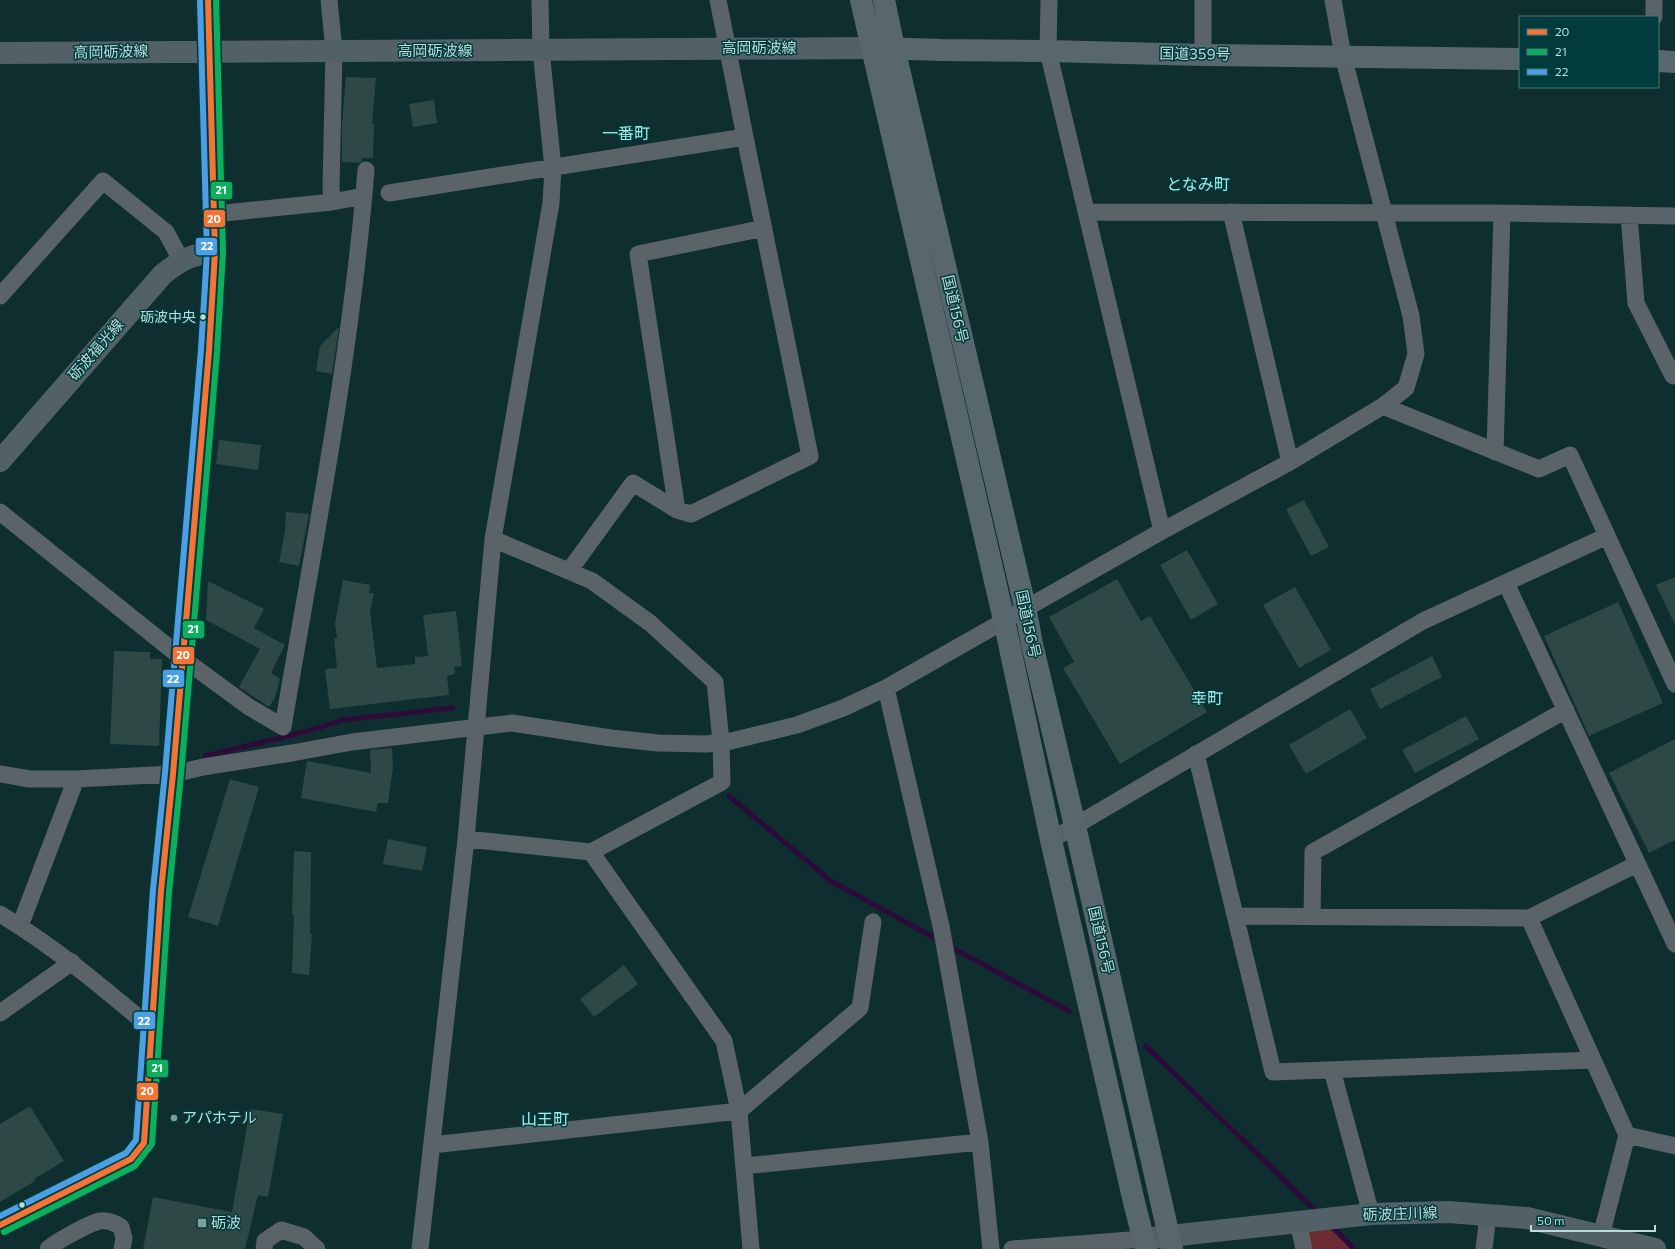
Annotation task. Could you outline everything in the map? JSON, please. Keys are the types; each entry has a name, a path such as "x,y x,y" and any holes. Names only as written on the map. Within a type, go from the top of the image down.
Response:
{"highway":[{"name":"国道156号","path":"861,0 1004,620 1051,840 1145,1244"},
{"name":"国道156号","path":"884,0 1170,1242"},
{"name":"国道359号","path":"871,48 941,50 1048,50 1203,55 1519,59"},
{"path":"1659,61 1675,62"}],"main road":[{"path":"208,0 215,252"},
{"name":"高岡砺波線","path":"0,53 871,48"},
{"name":"砺波福光線","path":"0,461 163,274 181,260 198,254 215,252"},
{"name":"砺波庄川線","path":"1145,1244 1170,1242 1298,1222 1371,1214 1448,1212 1527,1218 1655,1249"}],"street":[{"path":"329,0 334,51 330,186 332,202"},
{"path":"420,1249 466,839 493,539 551,204 553,168 541,50 540,0"},
{"path":"569,571 633,483 677,510 691,514 810,456 745,137 729,48 718,0"},
{"path":"1049,0 1048,50 1162,531"},
{"path":"1203,0 1203,55"},
{"path":"0,774 30,779 76,779 173,774 203,767 352,742 475,726 512,723 611,738 658,743 707,744 730,741 797,725 843,708 886,688 1025,607 1290,462 1383,406 1406,388 1416,354 1411,316 1343,56 1333,0"},
{"path":"1654,0 1654,16"},
{"path":"389,193 745,137"},
{"path":"0,512 182,658 249,707 283,727 355,291 366,170"},
{"path":"0,296 103,181 166,232 181,260"},
{"path":"215,214 332,202 364,196"},
{"path":"1086,212 1502,213 1675,216"},
{"path":"1231,212 1290,462"},
{"path":"1495,452 1502,213"},
{"path":"1629,215 1636,303 1673,376 1675,375"},
{"path":"677,510 638,254 764,228"},
{"path":"0,1225 131,1159 144,1143 161,891 173,774 209,351 215,252"},
{"path":"1383,406 1538,469 1570,455 1675,684"},
{"path":"1051,840 1423,621 1607,536"},
{"path":"466,839 591,852 722,782 721,742 715,682 650,623 592,581 493,539"},
{"path":"1506,583 1675,944"},
{"path":"886,688 941,926 980,1142 991,1249"},
{"path":"1312,917 1313,852 1566,710"},
{"path":"1196,754 1272,1072 1593,1060"},
{"path":"20,926 76,779"},
{"path":"591,852 724,1041 739,1111 751,1249"},
{"path":"1235,916 1529,918 1637,864"},
{"path":"0,914 72,962 151,1028"},
{"path":"1529,918 1627,1135 1601,1236"},
{"path":"432,1145 739,1111 860,1008 872,922"},
{"path":"0,1013 72,962"},
{"path":"1332,1070 1371,1214"},
{"path":"1627,1135 1675,1146"},
{"path":"744,1166 980,1142"},
{"path":"1484,1249 1488,1215"},
{"path":"48,1249 64,1238 100,1221 113,1222 121,1227 124,1238 122,1249"},
{"path":"1298,1222 1304,1249"},
{"path":"264,1249 265,1241 281,1230 304,1237 314,1248"},
{"path":"1012,1249 1145,1244"}],"shaded area":[{"path":"1323,1222 1351,1249 1311,1249 1307,1233"}],"building":[{"path":"346,77 376,78 372,124 374,124 373,158 362,158 362,161 359,163 342,162 342,124"},
{"path":"434,100 437,123 413,127 409,104"},
{"path":"339,327 332,374 316,371 320,346"},
{"path":"219,440 261,445 258,470 216,464"},
{"path":"1304,500 1329,547 1311,556 1286,509"},
{"path":"286,512 309,514 299,566 279,562 285,531"},
{"path":"1187,550 1218,604 1191,620 1160,565"},
{"path":"1675,577 1675,625 1656,585"},
{"path":"1117,579 1141,621 1150,616 1207,712 1120,764 1063,668 1074,662 1049,617"},
{"path":"343,580 370,585 369,593 374,593 370,612 377,668 415,664 415,657 428,656 423,615 456,611 462,666 454,667 455,674 447,676 449,695 330,709 325,669 337,668 334,638 337,638 335,623"},
{"path":"208,581 264,609 254,628 285,645 271,673 280,679 275,697 269,707 239,687 260,649 206,620"},
{"path":"1295,587 1331,650 1299,668 1263,605"},
{"path":"1618,602 1663,703 1589,736 1544,636"},
{"path":"114,651 150,652 150,659 162,659 159,746 110,744"},
{"path":"1432,656 1442,677 1380,709 1370,689"},
{"path":"1350,709 1367,738 1306,774 1289,745"},
{"path":"1466,716 1479,739 1415,773 1402,750"},
{"path":"1675,739 1675,840 1649,853 1609,773"},
{"path":"392,748 393,767 388,803 378,803 376,812 301,798 307,761 371,773 370,750"},
{"path":"230,779 259,787 218,926 188,917"},
{"path":"388,839 427,847 422,871 383,864"},
{"path":"294,851 311,852 310,934 312,934 309,975 292,973"},
{"path":"624,965 638,984 594,1017 580,999"},
{"path":"30,1106 64,1161 0,1202 0,1124"},
{"path":"250,1109 283,1114 268,1197 258,1195 245,1249 143,1249 153,1197 232,1212"}],"waterway":[{"path":"205,756 318,728 342,720 453,708"},
{"path":"729,796 831,881 940,941"},
{"path":"949,946 1069,1011"},
{"path":"1146,1046 1318,1213"},
{"path":"1330,1224 1354,1249"}],"transit line":[{"name":"22","path":"0,1216 126,1153 136,1140 153,890 165,773 201,350 207,252 200,0"},
{"name":"20","path":"0,1225 131,1159 144,1143 161,891 173,774 209,351 215,252 208,0"},
{"name":"21","path":"4,1232 135,1166 152,1144 169,892 181,775 217,352 223,252 216,0"}],"place":[{"name":"砺波中央","path":"203,317"},
{"name":"アパホテル","path":"174,1118"},
{"name":"砺波","path":"202,1223"}],"district":[{"name":"一番町","path":"626,133"},
{"name":"となみ町","path":"1198,184"},
{"name":"幸町","path":"1207,698"},
{"name":"山王町","path":"545,1119"}]}
